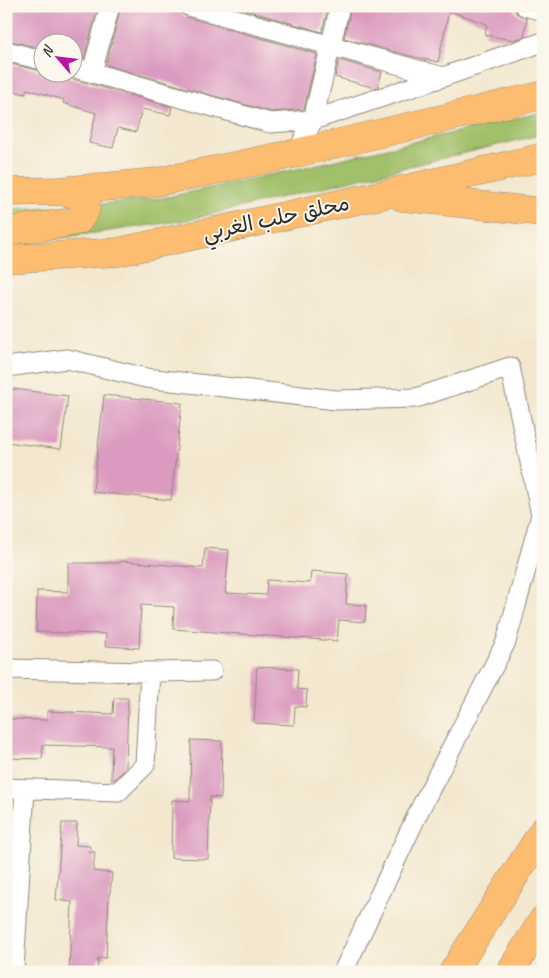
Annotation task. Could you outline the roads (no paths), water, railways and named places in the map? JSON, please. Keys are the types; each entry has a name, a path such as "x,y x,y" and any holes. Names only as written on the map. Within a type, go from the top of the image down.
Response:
{"highway":[{"path":"6,192 60,191 158,182 543,95"},
{"name":"محلق حلب الغربي","path":"6,259 118,252 381,195 543,157"},
{"path":"6,231 79,220 86,209 85,196 60,191"},
{"path":"381,195 543,212"},
{"path":"453,972 543,831"},
{"path":"527,947 543,920"},
{"path":"510,972 543,925"}],"street":[{"path":"92,72 110,6"},
{"path":"189,6 443,77"},
{"path":"297,152 313,120 340,6"},
{"path":"525,6 543,12"},
{"path":"82,70 270,123 313,120 543,42"},
{"path":"6,51 32,58"},
{"path":"6,367 67,359 146,378 336,400 416,398 510,367 541,515 514,615 506,642 420,809 343,972"},
{"path":"6,669 150,672 212,671"},
{"path":"6,969 14,969 16,788 118,792 145,765 150,672"}]}
